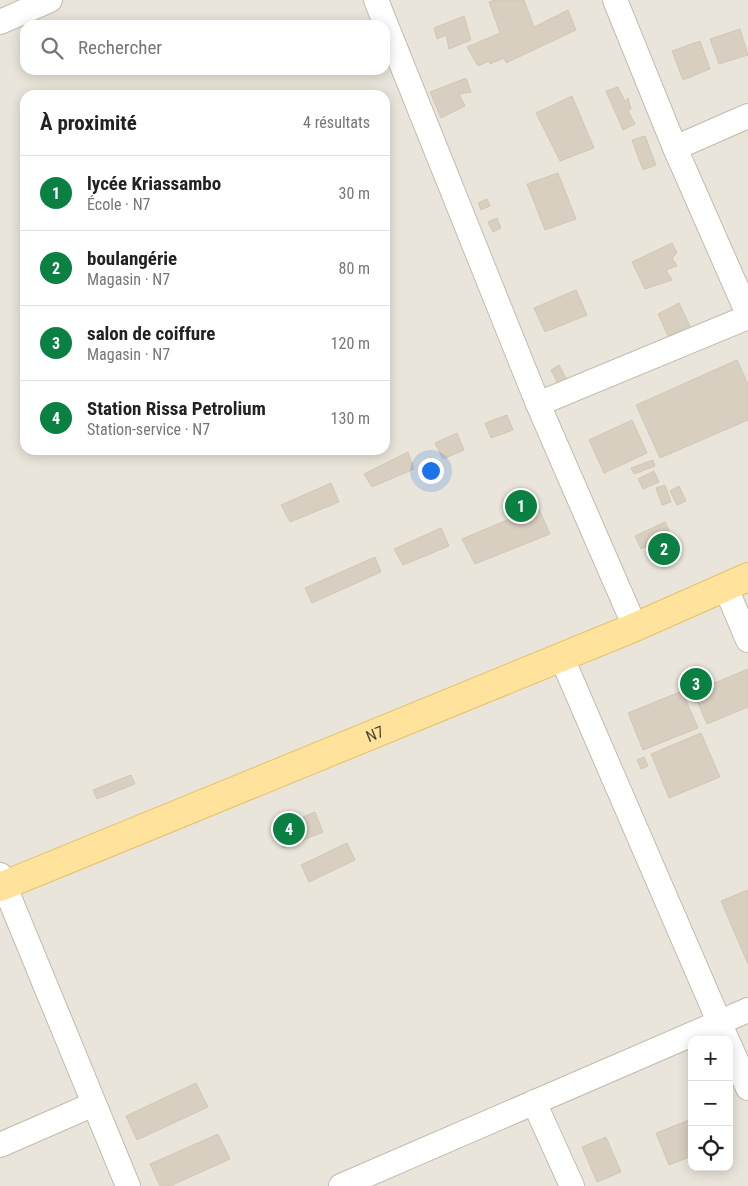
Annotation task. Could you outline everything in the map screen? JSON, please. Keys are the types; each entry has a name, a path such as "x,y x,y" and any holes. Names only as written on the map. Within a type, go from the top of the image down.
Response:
{"main road":[{"name":"N7","path":"1,883 635,627 736,582"}],"street":[{"path":"0,22 50,0"},
{"path":"376,0 384,20"},
{"path":"538,404 748,315 675,148 615,0"},
{"path":"390,35 538,404 635,627"},
{"path":"675,148 748,116"},
{"path":"736,582 748,640"},
{"path":"561,656 723,1031"},
{"path":"1,883 128,1186"},
{"path":"342,1186 534,1102 723,1031 748,1010"},
{"path":"733,1053 748,1088"},
{"path":"534,1102 572,1186"},
{"path":"0,1144 94,1104"}],"shaded area":[{"path":"0,0 748,0 748,1186 0,1186"}],"building":[{"path":"495,0 524,0 534,27 568,10 576,30 506,63 504,58 490,64 489,61 478,66 467,47 500,33 489,2"},
{"path":"464,16 471,40 449,49 446,35 437,39 434,28"},
{"path":"740,29 748,55 719,64 710,39"},
{"path":"700,41 710,69 683,80 672,51"},
{"path":"466,78 471,92 459,94 465,106 441,118 430,92"},
{"path":"618,87 625,101 628,98 631,109 628,111 635,124 623,130 606,91"},
{"path":"572,96 594,148 560,161 536,113"},
{"path":"645,136 656,165 643,170 632,140"},
{"path":"558,173 576,219 545,230 527,184"},
{"path":"487,199 490,206 481,210 478,203"},
{"path":"497,218 501,228 493,232 488,222"},
{"path":"672,243 677,253 672,258 677,266 666,270 672,280 645,289 632,262"},
{"path":"576,290 587,315 545,332 534,308"},
{"path":"679,303 690,326 668,336 658,314"},
{"path":"737,360 748,384 748,420 660,458 636,405"},
{"path":"559,365 568,382 559,386 551,370"},
{"path":"507,415 513,430 491,438 485,423"},
{"path":"632,420 647,453 604,473 589,440"},
{"path":"457,433 464,450 443,459 435,443"},
{"path":"408,452 414,469 372,487 364,474"},
{"path":"653,460 655,466 634,474 631,468"},
{"path":"654,471 659,482 643,489 638,479"},
{"path":"331,483 339,502 290,522 281,505"},
{"path":"665,485 671,502 662,505 656,488"},
{"path":"679,486 686,501 677,505 670,491"},
{"path":"538,507 550,534 475,564 462,539"},
{"path":"665,522 671,535 641,549 635,536"},
{"path":"441,528 449,546 403,565 394,549"},
{"path":"375,557 381,572 312,603 305,588"},
{"path":"748,669 748,707 707,724 693,692"},
{"path":"682,691 698,728 643,750 628,713"},
{"path":"701,733 720,777 669,798 651,754"},
{"path":"644,757 648,766 641,769 637,760"},
{"path":"131,775 135,784 97,799 93,790"},
{"path":"315,812 323,832 283,848 275,828"},
{"path":"347,843 355,860 309,882 301,865"},
{"path":"748,890 748,964 721,901"},
{"path":"196,1083 208,1107 137,1140 126,1116"},
{"path":"688,1121 688,1158 669,1165 656,1133"},
{"path":"218,1134 230,1159 170,1186 160,1186 150,1164"},
{"path":"606,1137 621,1172 597,1182 582,1147"}],"place":[{"name":"lycée Kriassambo","path":"521,506"},
{"name":"boulangérie","path":"664,549"},
{"name":"salon de coiffure","path":"696,684"},
{"name":"Station Rissa Petrolium","path":"289,829"}]}
